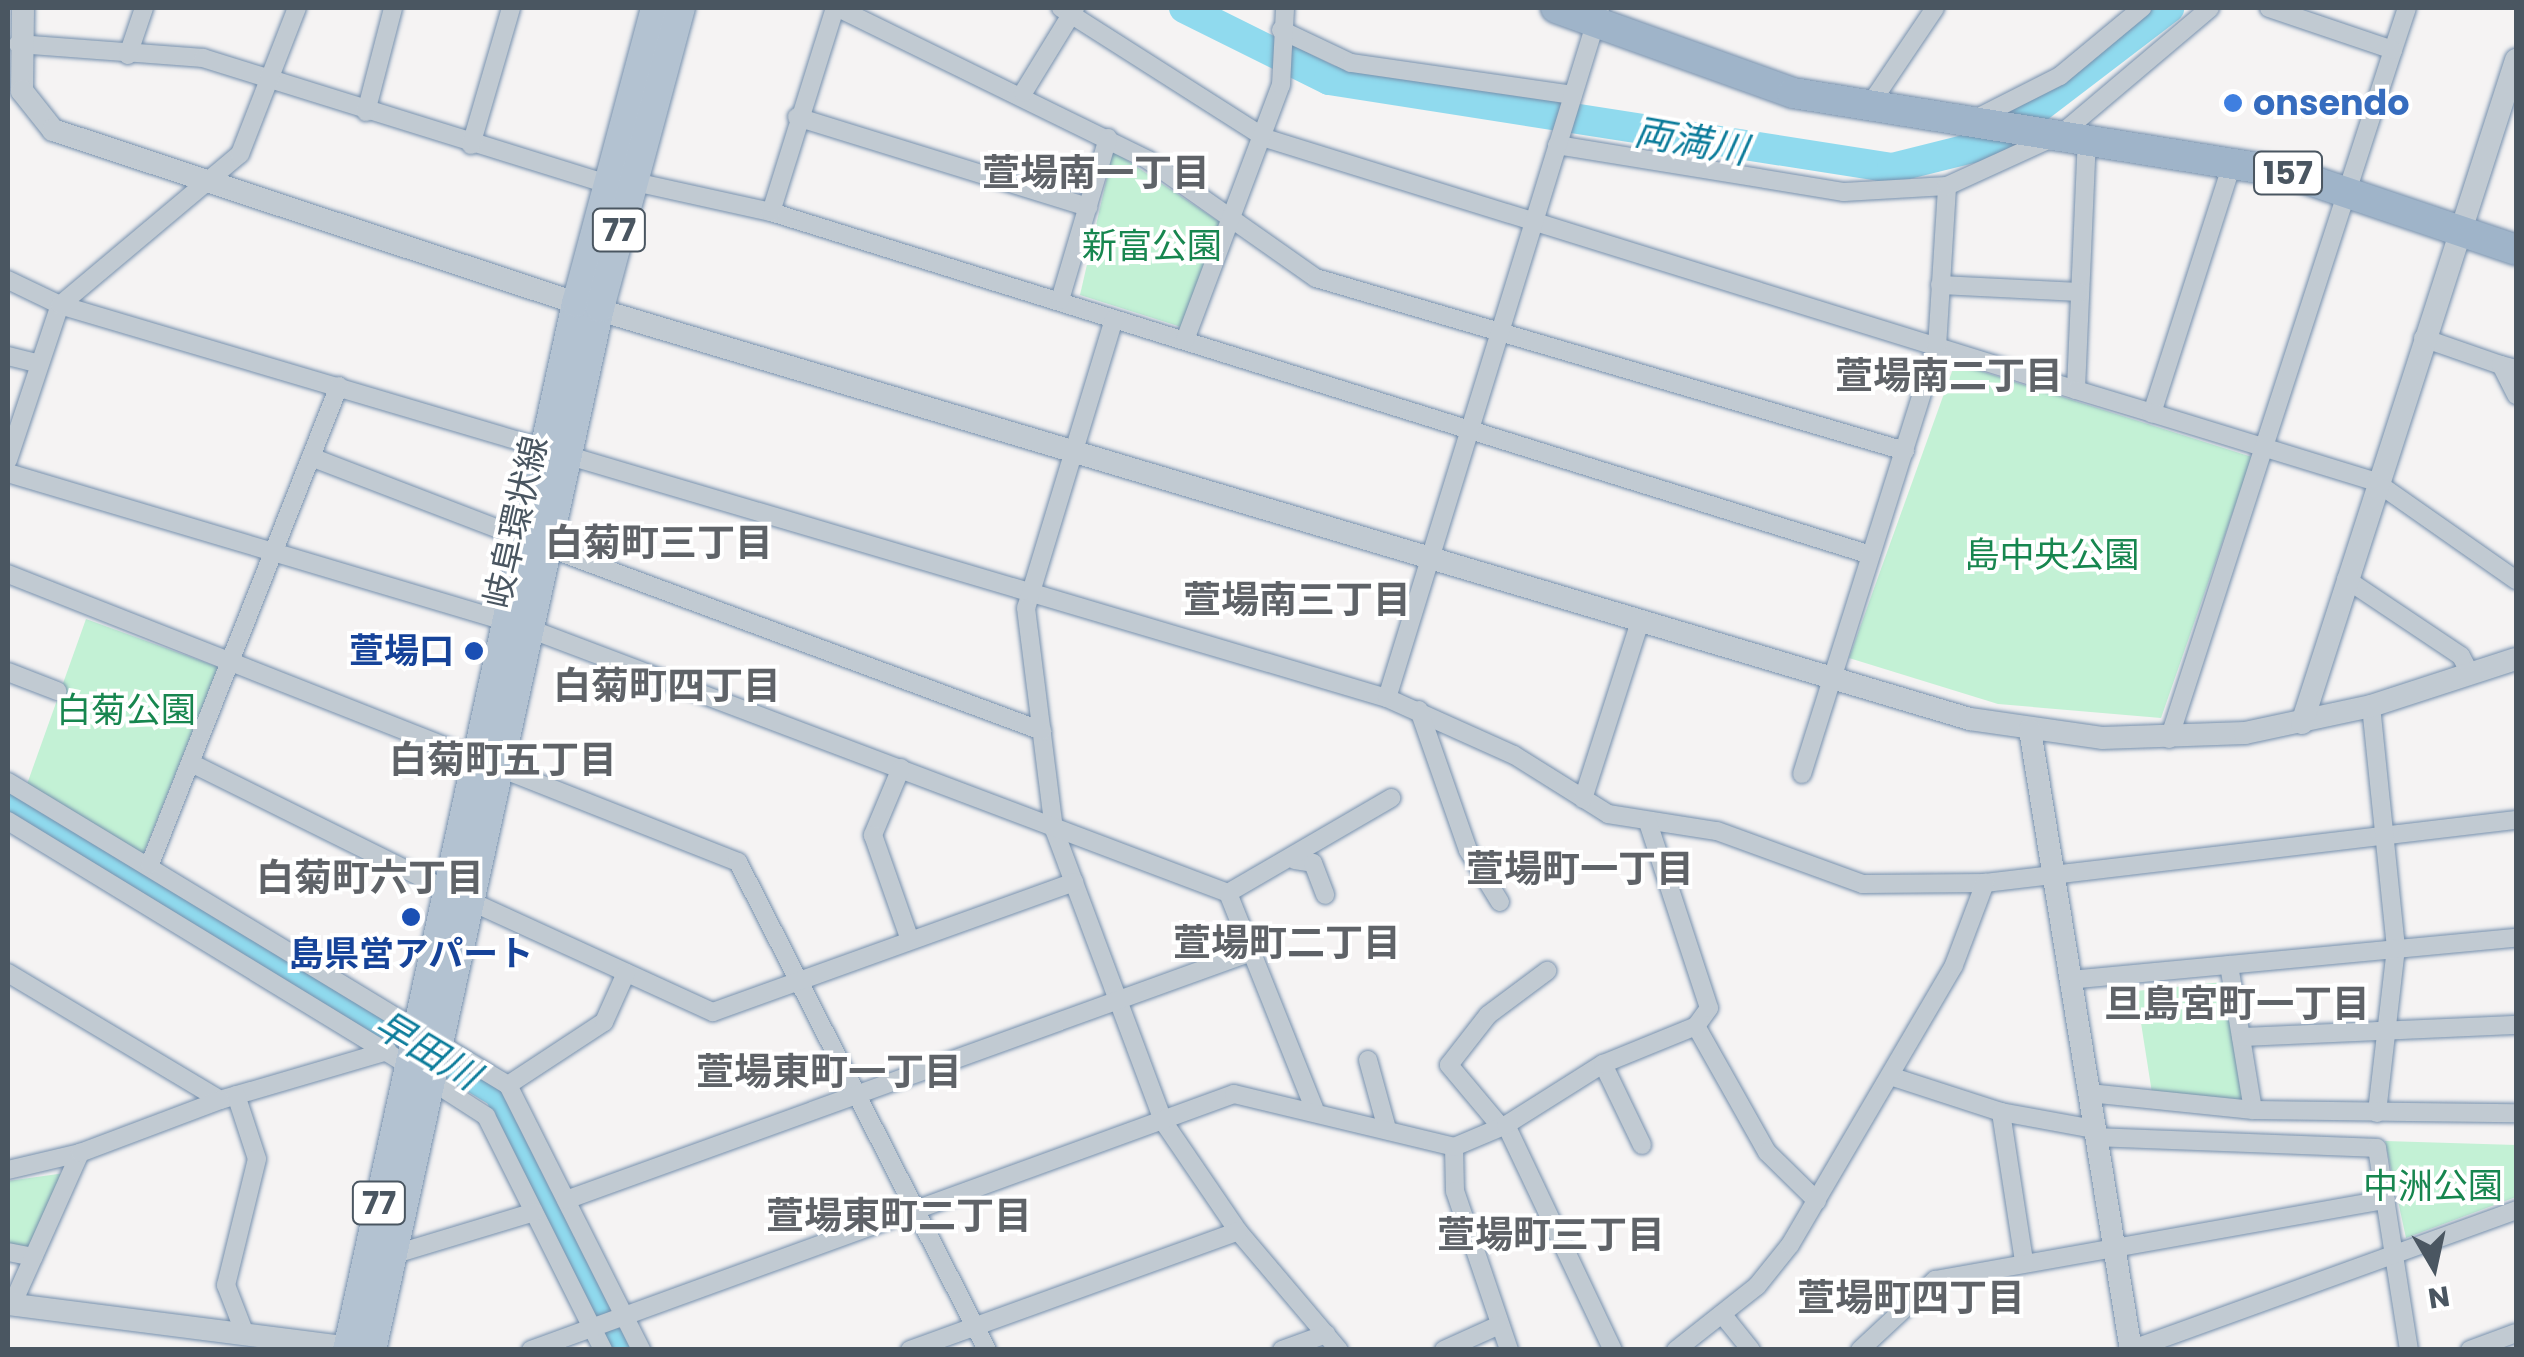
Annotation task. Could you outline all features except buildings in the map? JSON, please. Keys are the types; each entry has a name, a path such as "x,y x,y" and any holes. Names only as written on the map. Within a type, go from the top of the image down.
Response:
{"highway":[{"name":"157","path":"1556,8 1597,14 1792,93 1873,100 2232,164 2348,190 2516,250"}],"main road":[{"name":"岐阜環状線","path":"359,1349 420,1052 489,763 654,8"},
{"name":"岐阜環状線","path":"617,182 681,8"},
{"name":"岐阜環状線","path":"359,1349 392,1255 420,1052"}],"street":[{"path":"23,8 15,59 22,91 52,130 588,305 1074,446 1834,681 2030,730 2169,739 2302,723 2372,706 2516,658"},
{"path":"128,55 144,8"},
{"path":"9,448 36,363 60,305 240,154 272,83 297,8"},
{"path":"366,112 393,8"},
{"path":"471,145 511,8"},
{"path":"771,212 797,117 836,8 1023,93 1108,138 1316,278 1498,327 1905,451"},
{"path":"1185,340 1235,224 1266,138 1281,85 1281,38 1286,8"},
{"path":"1873,100 1935,8"},
{"path":"1986,120 2060,76 2142,8"},
{"path":"1558,141 1844,192 1947,186 2066,135 2210,8"},
{"path":"2269,8 2392,50"},
{"path":"2169,739 2408,8"},
{"path":"1023,93 1069,10 1266,138 2376,482 2516,580"},
{"path":"1387,698 1597,14"},
{"path":"1281,38 1350,63 1572,99"},
{"path":"15,59 128,55 203,58 471,145 617,182 771,212 1871,555"},
{"path":"2302,723 2376,482 2516,60"},
{"path":"797,117 1088,207"},
{"path":"2066,135 2080,292 2076,390"},
{"path":"1060,300 1108,138"},
{"path":"2152,414 2232,164"},
{"path":"1802,774 1936,347 1947,186"},
{"path":"8,280 60,305 1387,698 1419,710 1583,799 1648,822 1717,831 1863,884 1985,883 2385,839 2516,820"},
{"path":"1940,285 2080,292"},
{"path":"1114,319 1029,593 1054,829 1162,1121 1238,1231 1340,1350"},
{"path":"2423,338 2509,367 2516,395"},
{"path":"8,356 36,363"},
{"path":"150,864 338,386"},
{"path":"310,457 1042,731"},
{"path":"8,473 519,626 1228,892 1294,860 1391,798"},
{"path":"8,574 738,862 987,1350"},
{"path":"2346,579 2461,656 2470,674"},
{"path":"1583,799 1640,621"},
{"path":"8,672 57,691"},
{"path":"2372,706 2396,948 2377,1113"},
{"path":"1419,710 1468,850 1500,902"},
{"path":"2030,730 2130,1349 2516,1210"},
{"path":"192,763 459,895 713,1012 1074,882"},
{"path":"900,768 874,834 910,940"},
{"path":"8,782 150,864 420,1052 486,1116 594,1325 603,1350"},
{"path":"8,821 420,1052 508,1085 641,1350"},
{"path":"530,1350 620,1314 1234,1094 1314,1108 1454,1147 1504,1126 1602,1064 1696,1026 1708,1008 1706,981 1648,822"},
{"path":"1294,860 1313,863 1325,895"},
{"path":"1676,1350 1757,1286 1818,1201 1972,929 1985,883"},
{"path":"1228,892 1246,954 1314,1108"},
{"path":"2069,980 2516,938"},
{"path":"566,1200 1246,954"},
{"path":"2229,965 2253,1110"},
{"path":"1547,971 1488,1014 1449,1066 1504,1126 1613,1350"},
{"path":"8,973 228,1097 257,1159 226,1285 245,1334"},
{"path":"508,1085 604,1022 626,974"},
{"path":"2241,1037 2386,1036 2516,1025"},
{"path":"1696,1026 1767,1152 1818,1201"},
{"path":"8,1170 80,1153 228,1097 420,1052"},
{"path":"1368,1060 1387,1128"},
{"path":"1602,1064 1642,1145"},
{"path":"1890,1076 2001,1112 2095,1133 2377,1148 2409,1350"},
{"path":"2088,1093 2253,1110 2516,1112"},
{"path":"2001,1112 2024,1261"},
{"path":"1454,1147 1454,1191 1489,1272 1498,1326 1510,1350"},
{"path":"80,1153 10,1305 359,1349"},
{"path":"1860,1350 1935,1280 2113,1242 2386,1200"},
{"path":"392,1255 534,1212"},
{"path":"910,1350 1238,1231"},
{"path":"8,1252 34,1257"},
{"path":"1722,1314 1751,1350"},
{"path":"1444,1350 1498,1326"},
{"path":"2470,1350 2516,1332"},
{"path":"1282,1350 1326,1334"}],"green space":[{"name":"新富公園","path":"1113,151 1221,223 1181,327 1080,295"},
{"name":"島中央公園","path":"1955,363 2252,457 2161,718 1998,704 1849,658"},
{"name":"白菊公園","path":"86,619 218,667 143,855 26,787"},
{"path":"2232,981 2249,1104 2152,1093 2136,991"},
{"name":"中洲公園","path":"2385,1141 2516,1145 2516,1197 2406,1238"},
{"path":"65,1173 32,1258 8,1254 8,1181"}],"waterway":[{"name":"両満川","path":"1184,8 1329,80 1892,168 1992,143 2169,8"},
{"name":"早田川","path":"8,796 499,1093 627,1350"}],"place":[{"name":"onsendo","path":"2233,103"},
{"name":"萱場口","path":"474,651"},
{"name":"島県営アパート","path":"411,917"}],"district":[{"name":"萱場南一丁目","path":"1096,173"},
{"name":"萱場南二丁目","path":"1949,376"},
{"name":"白菊町三丁目","path":"659,543"},
{"name":"萱場南三丁目","path":"1297,600"},
{"name":"白菊町四丁目","path":"667,686"},
{"name":"白菊町五丁目","path":"503,760"},
{"name":"萱場町一丁目","path":"1580,869"},
{"name":"白菊町六丁目","path":"370,878"},
{"name":"萱場町二丁目","path":"1287,943"},
{"name":"旦島宮町一丁目","path":"2237,1004"},
{"name":"萱場東町一丁目","path":"829,1072"},
{"name":"萱場東町二丁目","path":"899,1216"},
{"name":"萱場町三丁目","path":"1551,1235"},
{"name":"萱場町四丁目","path":"1911,1298"}]}
